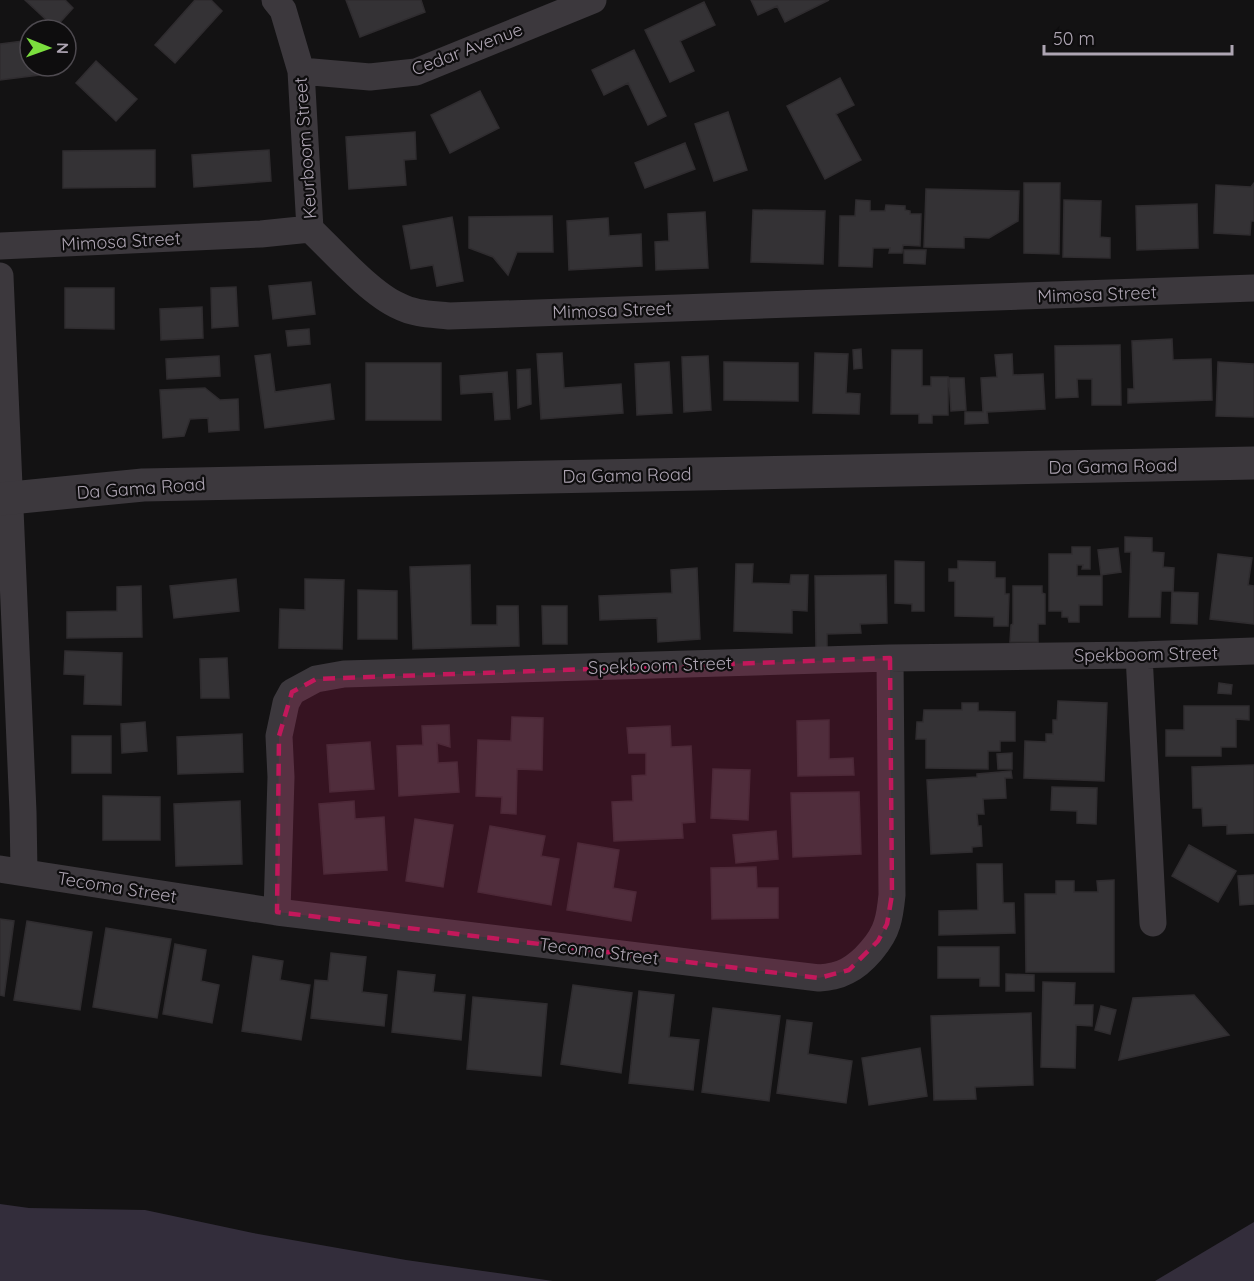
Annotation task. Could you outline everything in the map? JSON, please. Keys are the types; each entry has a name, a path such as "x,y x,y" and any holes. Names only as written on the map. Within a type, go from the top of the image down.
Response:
{"street":[{"name":"Keurboom Street","path":"275,0 283,10 301,71 309,229"},
{"name":"Cedar Avenue","path":"301,71 370,77 416,72 593,0"},
{"name":"Mimosa Street","path":"0,246 261,234 309,229 366,283 397,306 411,311 450,316 1254,288"},
{"name":"Tecoma Street","path":"0,276 4,499 22,801 12,870 277,912 819,978 842,973 849,970 878,941 887,924 892,895 890,658"},
{"name":"Da Gama Road","path":"4,499 143,485 1254,463"},
{"name":"Spekboom Street","path":"277,912 281,777 279,736 286,703 292,693 316,679 356,674 890,658 1254,651"},
{"path":"1139,655 1154,923"}],"highlighted area":[{"path":"890,658 892,895 887,924 878,941 849,970 819,978 277,912 279,736 292,692 316,679"}],"shaded area":[{"path":"0,1204 29,1208 145,1210 253,1233 406,1260 553,1281 0,1281"},
{"path":"1254,1222 1254,1281 1155,1281"}],"building":[{"path":"25,0 65,0 73,8 64,18 44,18"},
{"path":"195,0 211,0 222,11 175,63 155,45"},
{"path":"346,0 421,0 425,12 360,37"},
{"path":"751,0 829,0 785,22 777,6 758,15"},
{"path":"704,2 715,25 680,41 694,71 670,82 645,30"},
{"path":"18,42 18,78 0,80 0,44"},
{"path":"634,50 666,116 648,125 628,83 604,95 592,70"},
{"path":"96,61 137,99 116,121 76,83"},
{"path":"840,78 854,105 836,114 861,160 825,179 787,106"},
{"path":"480,91 499,128 450,153 431,115"},
{"path":"728,112 747,170 714,181 695,124"},
{"path":"415,132 416,159 404,160 406,185 349,189 346,137"},
{"path":"685,143 695,169 645,188 635,163"},
{"path":"155,150 155,187 63,188 63,151"},
{"path":"269,150 271,181 194,187 192,155"},
{"path":"1024,183 1060,183 1059,254 1024,253"},
{"path":"1254,183 1254,221 1251,221 1250,235 1214,233 1216,185 1251,187"},
{"path":"926,189 1019,191 1018,221 989,238 964,237 964,248 924,247"},
{"path":"856,200 870,201 870,211 885,211 886,205 905,206 905,210 910,211 910,214 921,214 920,246 903,245 902,253 889,253 890,248 873,248 872,267 839,266 840,216 855,216"},
{"path":"1064,200 1101,201 1100,237 1110,238 1110,258 1063,257"},
{"path":"1197,204 1198,248 1137,250 1136,206"},
{"path":"753,210 825,211 823,264 751,262"},
{"path":"705,212 708,268 656,270 655,242 669,241 668,214"},
{"path":"552,216 553,252 517,252 508,275 493,257 469,248 469,217"},
{"path":"452,217 463,281 437,286 433,265 411,269 403,226"},
{"path":"608,218 609,236 641,234 642,266 569,270 567,221"},
{"path":"904,250 926,250 925,264 904,263"},
{"path":"311,282 315,314 273,319 269,286"},
{"path":"236,287 238,326 212,328 211,288"},
{"path":"65,288 114,288 114,329 65,328"},
{"path":"202,307 203,338 161,340 160,309"},
{"path":"309,329 310,344 288,346 286,331"},
{"path":"1172,339 1173,360 1211,359 1212,400 1128,403 1128,389 1134,389 1132,341"},
{"path":"1120,345 1121,405 1092,405 1092,379 1077,379 1078,397 1056,398 1055,346"},
{"path":"861,349 862,368 854,369 853,350"},
{"path":"892,350 922,350 922,386 931,386 931,377 948,377 948,415 932,415 932,423 919,423 919,414 891,414"},
{"path":"562,353 564,388 621,384 623,413 541,419 537,354"},
{"path":"815,353 848,354 846,393 860,394 859,414 813,413"},
{"path":"270,354 275,392 330,384 334,419 265,428 255,356"},
{"path":"1012,354 1013,375 1043,374 1045,409 987,412 988,423 965,424 965,412 983,412 981,378 997,377 995,355"},
{"path":"219,356 220,376 167,379 166,359"},
{"path":"708,356 711,410 684,412 682,357"},
{"path":"669,362 672,413 637,415 635,364"},
{"path":"724,362 798,363 798,401 724,400"},
{"path":"1218,362 1254,364 1254,417 1216,416"},
{"path":"366,363 441,363 441,420 366,420"},
{"path":"530,369 531,404 518,408 517,370"},
{"path":"507,372 510,419 495,420 493,392 461,394 460,376"},
{"path":"949,378 964,378 966,410 951,411"},
{"path":"205,388 220,400 238,399 239,430 209,432 208,418 190,419 184,436 163,438 160,390"},
{"path":"1125,537 1152,538 1152,552 1164,553 1163,567 1174,568 1173,592 1198,593 1197,624 1171,623 1172,591 1161,591 1160,617 1129,617 1131,552 1125,552"},
{"path":"1072,547 1090,547 1090,569 1082,569 1083,565 1077,565 1077,576 1102,576 1102,605 1079,605 1079,622 1069,622 1068,617 1062,617 1062,611 1049,611 1049,554 1072,554"},
{"path":"1118,548 1121,572 1101,575 1098,550"},
{"path":"1218,554 1252,558 1248,585 1254,586 1254,624 1210,619"},
{"path":"895,561 924,562 924,611 912,611 912,604 895,603"},
{"path":"958,561 995,562 995,578 1005,578 1005,594 1009,594 1008,626 994,626 994,617 955,616 955,581 949,581 949,569 958,569"},
{"path":"736,564 753,564 752,583 790,584 791,575 808,575 807,611 792,610 792,633 734,631"},
{"path":"470,565 471,625 497,625 497,606 518,606 519,646 413,649 410,567"},
{"path":"697,568 700,639 658,642 657,618 600,620 599,596 672,593 671,570"},
{"path":"886,575 887,623 860,624 861,633 827,634 827,649 816,648 815,576"},
{"path":"236,579 239,611 174,618 170,586"},
{"path":"305,579 344,580 342,649 279,648 280,609 305,610"},
{"path":"141,586 142,637 67,638 67,612 117,611 117,587"},
{"path":"1013,586 1042,586 1042,593 1045,594 1045,624 1038,624 1038,642 1010,642 1011,625 1013,624"},
{"path":"358,590 397,591 397,639 358,639"},
{"path":"542,606 567,606 567,644 543,644"},
{"path":"65,651 122,653 121,705 84,704 85,675 64,674"},
{"path":"227,658 229,698 201,698 200,659"},
{"path":"1219,683 1232,685 1231,694 1218,693"},
{"path":"1058,701 1107,703 1104,781 1024,778 1025,741 1046,742 1046,734 1053,734 1053,720 1057,720"},
{"path":"962,703 978,703 978,711 1015,712 1015,741 1000,741 1000,751 988,751 988,769 926,768 926,739 916,739 917,722 923,722 924,710 962,710"},
{"path":"1184,706 1249,706 1249,720 1236,719 1236,747 1221,747 1221,756 1166,756 1166,730 1184,730"},
{"path":"512,717 543,718 542,770 517,769 516,814 501,813 502,797 476,796 478,740 511,741"},
{"path":"829,720 829,759 853,758 854,775 798,776 797,721"},
{"path":"145,722 147,751 122,753 121,724"},
{"path":"449,725 450,747 437,743 438,763 457,762 459,792 399,796 397,746 423,745 422,726"},
{"path":"670,726 671,747 691,746 695,822 682,823 683,838 614,841 612,802 633,801 632,776 646,775 646,753 629,753 627,728"},
{"path":"242,734 243,772 178,774 177,737"},
{"path":"72,736 111,736 111,773 72,773"},
{"path":"370,742 374,789 330,792 327,745"},
{"path":"1012,753 1012,769 998,769 997,754"},
{"path":"1254,765 1254,833 1227,834 1227,825 1203,826 1202,808 1193,808 1192,767"},
{"path":"713,769 750,770 748,820 711,818"},
{"path":"1011,771 1012,778 1005,778 1006,798 983,799 984,814 977,814 978,826 981,826 982,846 972,847 972,852 931,854 927,780 977,777 977,774"},
{"path":"1052,787 1097,788 1096,824 1077,823 1077,811 1051,810"},
{"path":"859,792 861,854 793,857 791,793"},
{"path":"103,796 160,797 160,840 103,840"},
{"path":"240,801 242,864 176,866 174,804"},
{"path":"354,801 355,819 384,817 387,870 324,874 319,804"},
{"path":"415,819 453,825 443,887 406,881"},
{"path":"490,826 545,836 541,856 559,859 551,905 478,892"},
{"path":"776,831 778,859 736,863 733,835"},
{"path":"578,843 619,850 613,888 636,892 631,921 567,910"},
{"path":"1189,845 1236,871 1218,902 1172,876"},
{"path":"977,864 1002,864 1003,903 1014,903 1015,933 939,935 939,911 978,910"},
{"path":"756,867 757,888 778,888 778,918 712,919 711,868"},
{"path":"1254,875 1254,904 1240,905 1238,876"},
{"path":"1114,880 1114,972 1026,972 1025,894 1056,894 1056,881 1074,881 1074,892 1098,892 1097,881"},
{"path":"0,919 14,921 4,996 0,995"},
{"path":"27,921 92,932 80,1010 14,1000"},
{"path":"106,928 171,939 157,1018 93,1007"},
{"path":"175,944 206,950 201,981 219,985 212,1023 163,1014"},
{"path":"938,947 999,947 999,986 980,986 980,978 938,978"},
{"path":"331,953 366,957 362,992 387,995 384,1026 311,1018 315,980 328,981"},
{"path":"253,956 283,961 280,980 310,985 301,1040 242,1031"},
{"path":"398,971 435,975 433,992 465,995 461,1040 392,1032"},
{"path":"1006,974 1034,975 1034,991 1006,991"},
{"path":"1043,982 1075,983 1074,1005 1093,1005 1092,1026 1076,1025 1075,1068 1041,1067"},
{"path":"573,985 632,993 621,1073 561,1064"},
{"path":"639,991 674,995 669,1037 699,1040 693,1090 629,1083"},
{"path":"1194,995 1229,1035 1119,1060 1133,998"},
{"path":"473,997 547,1004 541,1076 467,1069"},
{"path":"1101,1006 1116,1010 1110,1034 1095,1030"},
{"path":"713,1008 780,1016 769,1101 702,1092"},
{"path":"1031,1013 1033,1085 975,1087 976,1099 934,1100 931,1016"},
{"path":"787,1020 812,1023 808,1054 852,1061 846,1103 777,1093"},
{"path":"920,1048 927,1096 869,1105 862,1058"}]}
